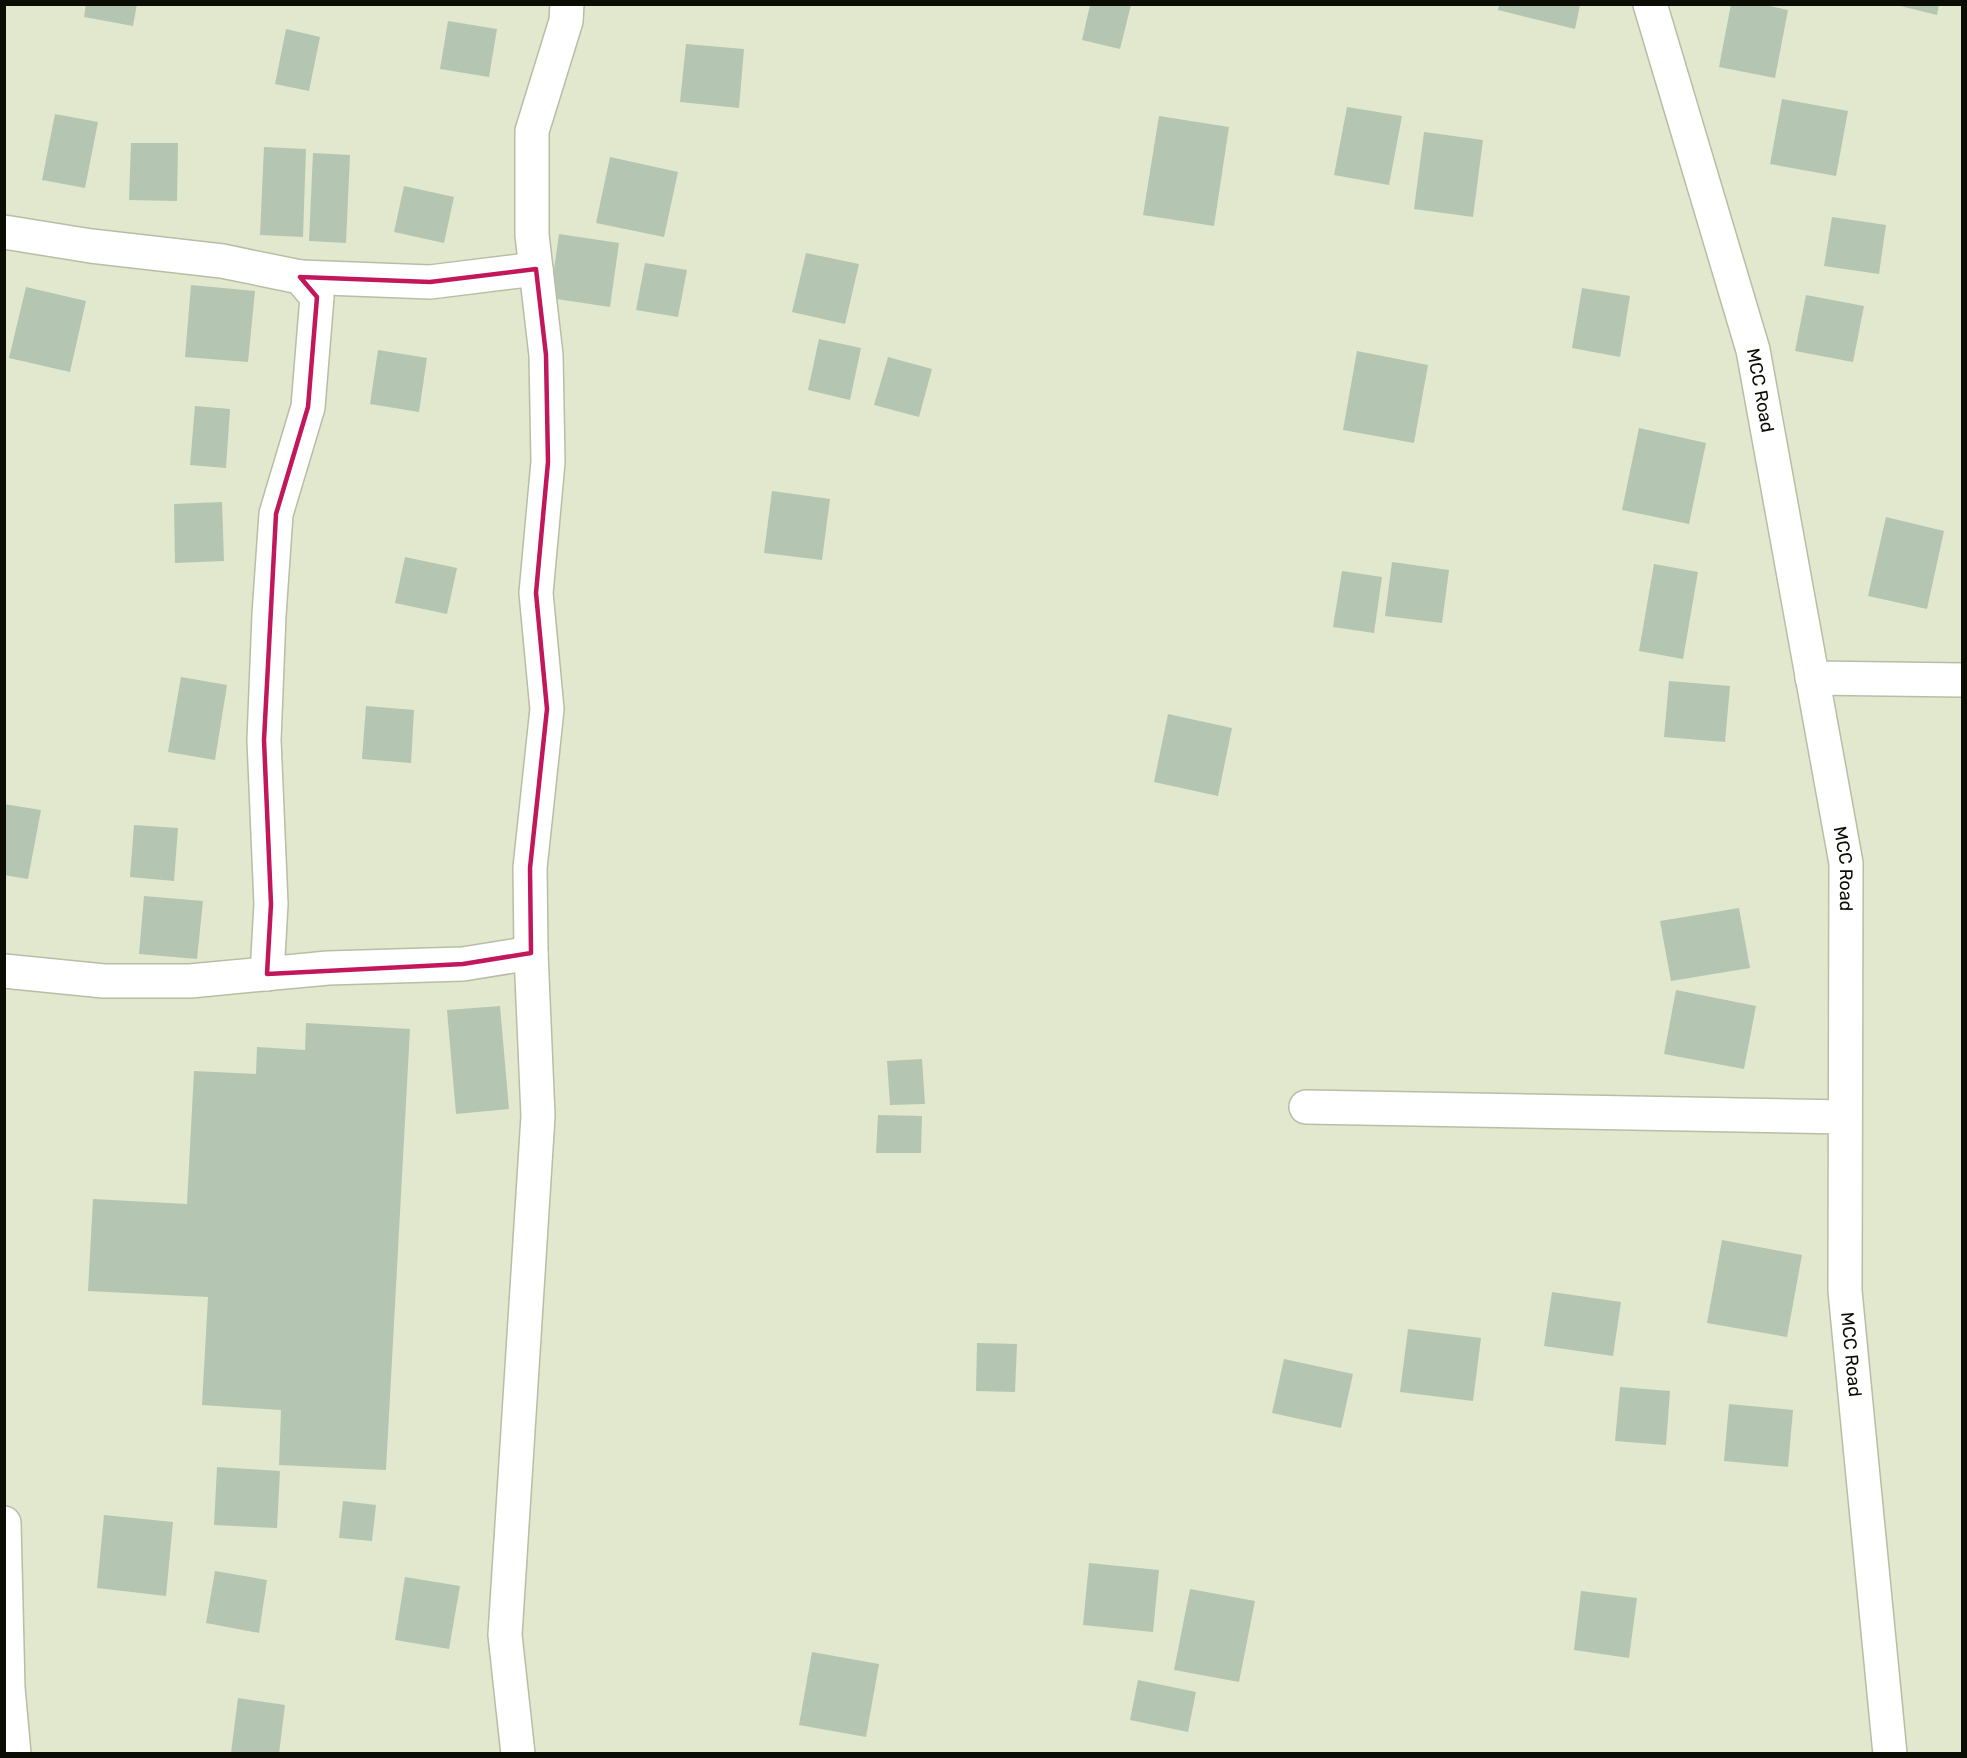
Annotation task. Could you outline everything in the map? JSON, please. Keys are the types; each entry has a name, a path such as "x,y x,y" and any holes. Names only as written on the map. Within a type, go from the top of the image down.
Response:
{"street":[{"path":"518,1754 505,1635 538,1116 530,868 547,710 536,593 548,462 546,355 532,235 532,131 566,21 567,4"},
{"name":"MCC Road","path":"1650,4 1753,350 1846,863 1845,1291 1890,1754"},
{"path":"4,232 92,246 222,261 300,277 430,282 536,269"},
{"path":"267,974 271,904 264,740 276,514 308,407 315,326 316,297 300,277"},
{"path":"1812,678 1962,680"},
{"path":"4,971 104,981 190,981 328,968 463,964 531,953"},
{"path":"1306,1107 1845,1117"},
{"path":"4,1523 8,1688 14,1754"}],"highlighted area":[{"path":"536,269 546,355 548,462 536,593 547,709 530,868 531,953 463,964 267,974 271,904 264,740 276,514 308,407 317,297 300,277 430,282"}],"building":[{"path":"86,4 137,4 133,26 84,17"},
{"path":"1731,4 1761,4 1788,10 1775,78 1719,67"},
{"path":"1892,4 1939,4 1937,15"},
{"path":"1090,5 1131,5 1120,49 1082,40"},
{"path":"1499,5 1580,5 1575,29 1498,10"},
{"path":"448,21 497,29 489,77 440,69"},
{"path":"286,29 320,37 309,91 275,84"},
{"path":"686,44 744,49 739,108 680,102"},
{"path":"1782,99 1848,111 1836,176 1770,164"},
{"path":"1347,107 1402,116 1389,185 1334,175"},
{"path":"55,114 98,122 85,188 42,180"},
{"path":"1159,116 1229,127 1214,226 1143,215"},
{"path":"1424,132 1483,140 1473,217 1414,209"},
{"path":"131,143 178,143 177,201 129,200"},
{"path":"264,147 306,149 303,237 260,235"},
{"path":"313,153 350,155 346,243 309,241"},
{"path":"610,157 678,172 664,237 596,223"},
{"path":"404,186 454,197 444,243 394,232"},
{"path":"1832,217 1886,225 1879,274 1824,266"},
{"path":"559,234 619,243 610,307 550,298"},
{"path":"806,253 859,264 845,324 792,312"},
{"path":"645,263 687,270 678,317 636,310"},
{"path":"191,285 255,291 248,362 185,357"},
{"path":"26,287 86,301 70,372 9,358"},
{"path":"1582,288 1630,296 1620,357 1572,348"},
{"path":"1806,295 1864,306 1853,362 1795,351"},
{"path":"819,339 861,348 850,400 808,390"},
{"path":"378,350 427,358 419,412 370,404"},
{"path":"1357,351 1428,365 1414,443 1343,430"},
{"path":"888,357 932,369 919,417 874,405"},
{"path":"195,406 230,409 226,468 190,465"},
{"path":"1639,428 1706,443 1689,524 1622,510"},
{"path":"772,491 830,499 822,560 764,553"},
{"path":"222,502 224,561 175,563 174,504"},
{"path":"1886,517 1944,531 1927,609 1868,596"},
{"path":"405,557 457,568 447,614 395,603"},
{"path":"1392,562 1449,570 1442,623 1385,616"},
{"path":"1654,564 1698,572 1683,659 1639,651"},
{"path":"1342,571 1382,577 1374,633 1333,627"},
{"path":"181,677 227,685 215,760 168,752"},
{"path":"1669,681 1730,686 1725,742 1664,737"},
{"path":"366,706 414,710 411,763 362,759"},
{"path":"1168,714 1232,728 1218,796 1154,782"},
{"path":"4,804 41,810 28,879 4,875"},
{"path":"134,825 178,828 174,881 130,877"},
{"path":"144,896 203,901 197,959 139,954"},
{"path":"1739,908 1750,968 1671,981 1660,921"},
{"path":"1676,990 1756,1006 1744,1069 1664,1054"},
{"path":"500,1006 509,1109 456,1114 447,1010"},
{"path":"306,1023 410,1029 386,1470 279,1465 281,1410 202,1405 208,1297 88,1291 93,1199 187,1204 194,1071 256,1074 257,1047 305,1050"},
{"path":"922,1059 925,1104 890,1105 887,1061"},
{"path":"878,1115 922,1116 921,1153 876,1153"},
{"path":"1722,1240 1802,1255 1787,1337 1707,1323"},
{"path":"1552,1292 1621,1302 1613,1356 1544,1346"},
{"path":"1408,1329 1481,1338 1473,1401 1400,1392"},
{"path":"977,1343 1017,1344 1015,1392 976,1391"},
{"path":"1284,1359 1353,1374 1341,1428 1272,1413"},
{"path":"1620,1387 1670,1391 1666,1445 1615,1441"},
{"path":"1729,1404 1793,1410 1788,1467 1724,1461"},
{"path":"217,1467 280,1471 277,1528 214,1525"},
{"path":"343,1501 376,1505 372,1541 339,1538"},
{"path":"104,1515 173,1522 166,1596 97,1588"},
{"path":"1089,1563 1159,1570 1153,1632 1083,1625"},
{"path":"215,1571 267,1580 259,1633 206,1623"},
{"path":"405,1577 460,1586 449,1649 395,1640"},
{"path":"1190,1589 1255,1601 1239,1682 1174,1670"},
{"path":"1581,1591 1637,1598 1629,1658 1574,1650"},
{"path":"812,1652 879,1664 866,1737 799,1725"},
{"path":"1138,1680 1196,1692 1188,1732 1130,1720"},
{"path":"238,1698 285,1705 279,1754 231,1753"}]}
